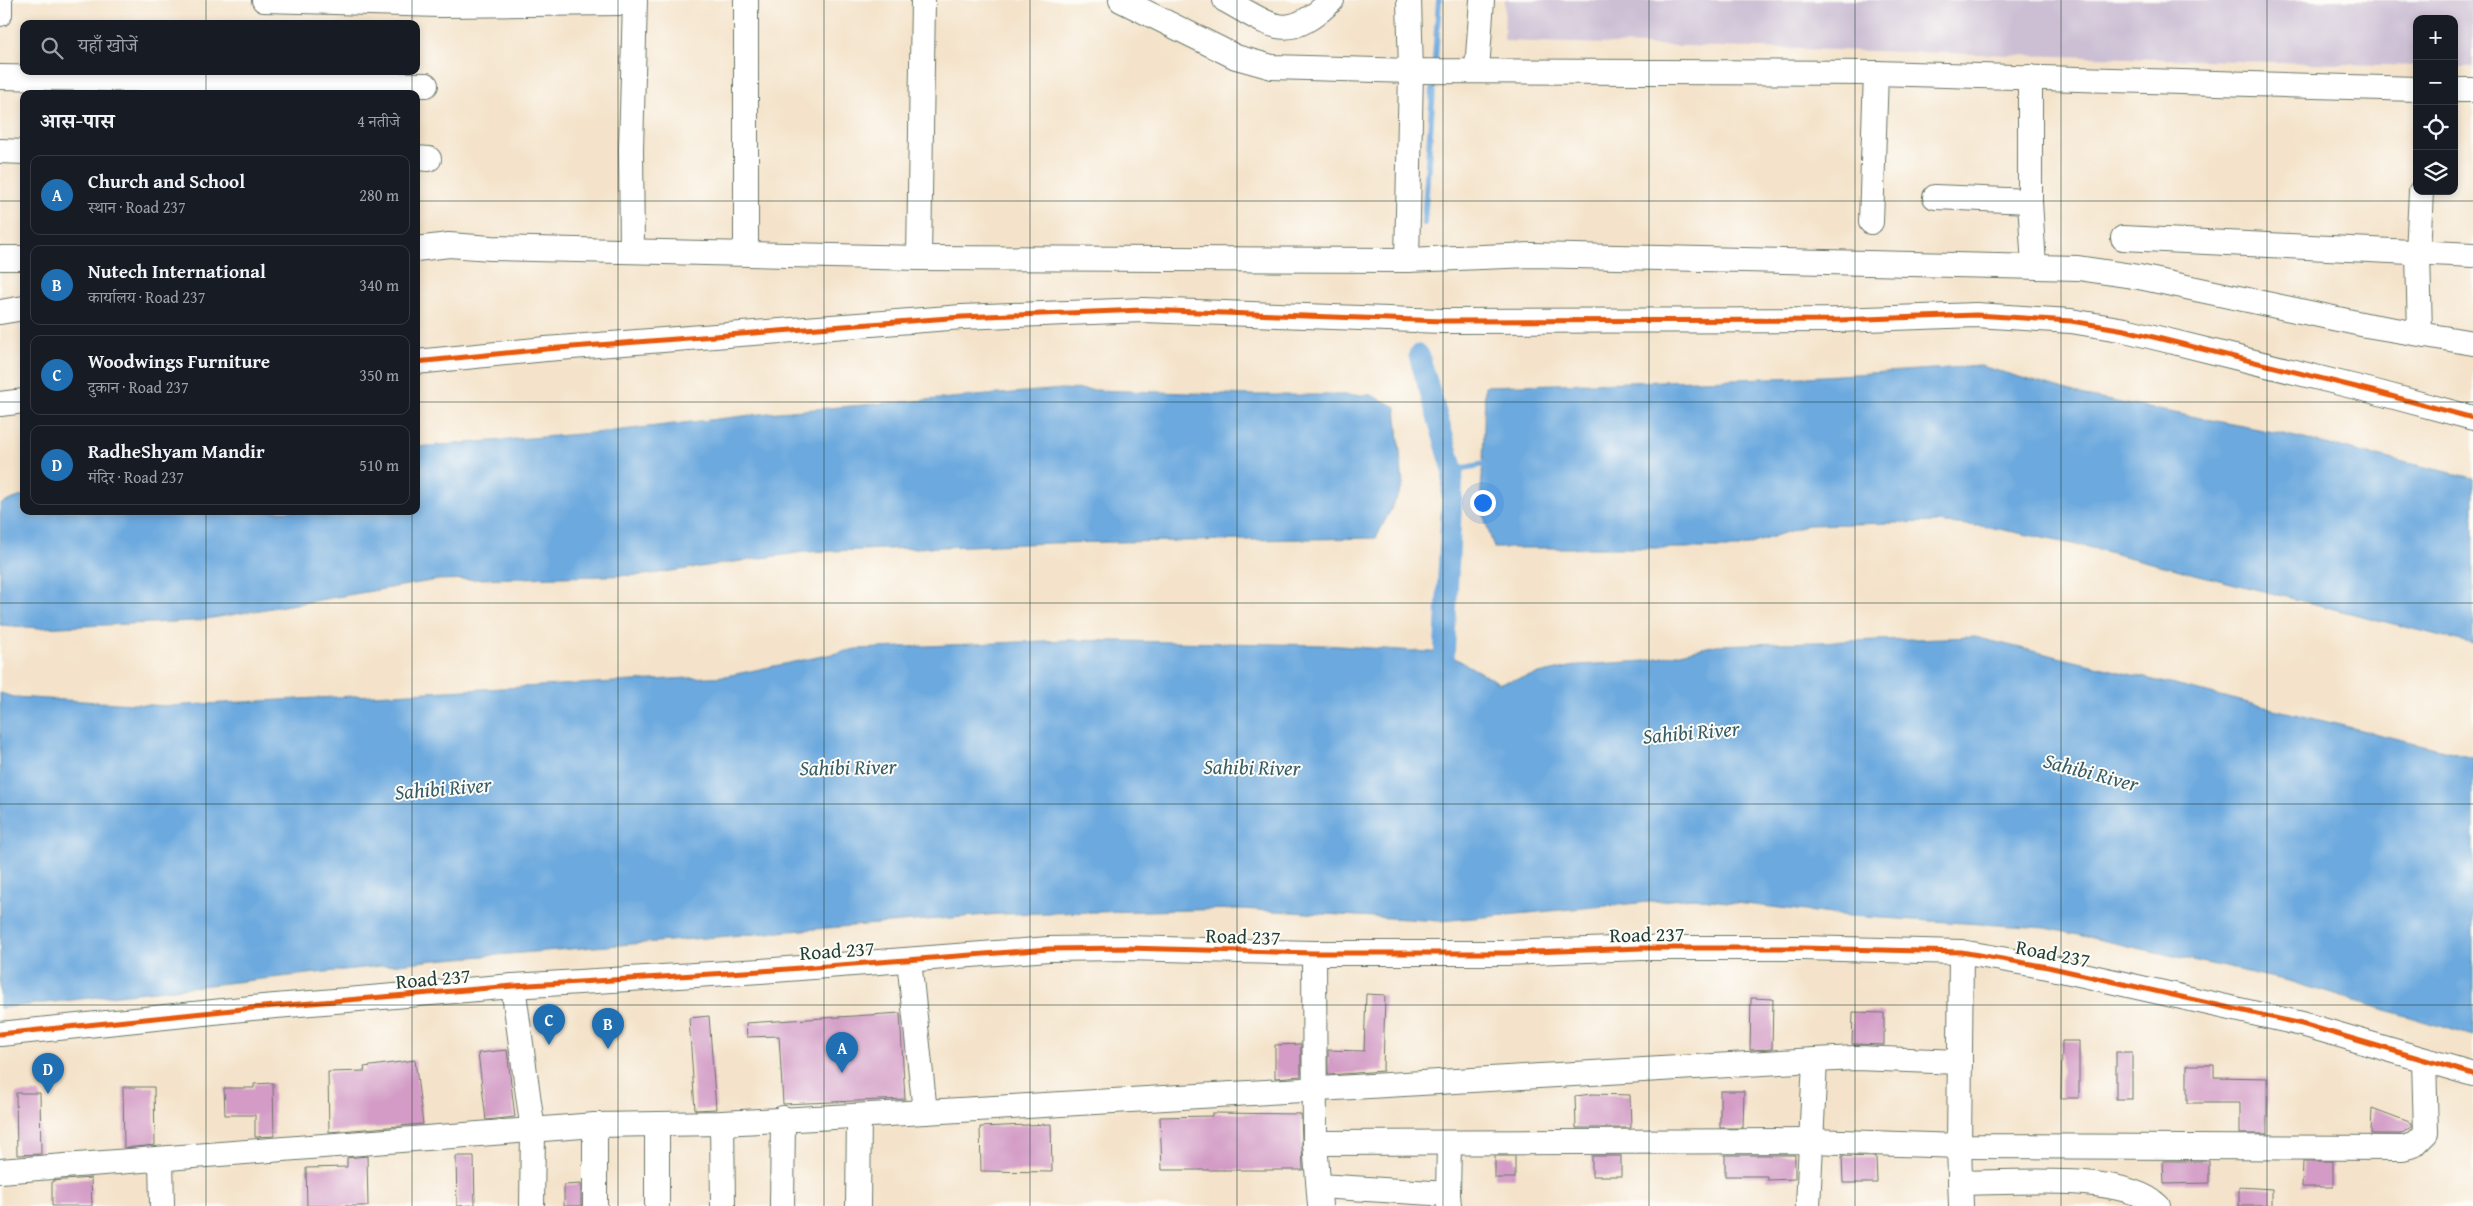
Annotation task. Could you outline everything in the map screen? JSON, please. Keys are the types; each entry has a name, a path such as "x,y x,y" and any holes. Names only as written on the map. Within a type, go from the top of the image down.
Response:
{"street":[{"path":"0,0 0,14"},
{"path":"264,0 423,2 623,2 635,0 631,149 632,250"},
{"path":"746,0 746,254"},
{"path":"919,258 923,0"},
{"path":"1225,0 1268,23 1288,28 1298,25 1332,0"},
{"path":"1406,260 1420,71 1410,0"},
{"path":"1469,70 1482,0"},
{"path":"1126,1 1236,57 1272,67 1420,71 1876,73 2413,89"},
{"path":"1871,222 1876,73"},
{"path":"0,77 426,85"},
{"path":"2030,77 2030,201 2034,266"},
{"path":"2458,90 2473,90"},
{"path":"0,151 20,152"},
{"path":"2420,334 2418,254 2421,195"},
{"path":"1935,197 2030,201"},
{"path":"420,233 434,235 450,245"},
{"path":"2123,238 2418,254 2473,255"},
{"path":"420,249 450,245 491,248 919,258 1406,260 1532,255 2034,266 2108,272 2366,325 2473,343"},
{"path":"0,258 20,258"},
{"path":"0,312 20,309"},
{"path":"420,362 546,349 962,317 1143,310 1443,321 1839,320 1976,315 2070,321 2125,330 2473,418"},
{"path":"0,404 20,402"},
{"name":"Road 237","path":"0,1034 252,1008 512,986 1048,949 1126,948 1314,953 1506,953 1642,948 1801,948 1961,952 2048,966 2302,1024 2473,1074"},
{"path":"1961,952 1960,1194 2098,1183 2124,1188 2148,1197 2158,1206"},
{"path":"1314,953 1315,1142 1320,1196 1448,1200 1449,1142"},
{"path":"908,960 925,1112"},
{"path":"512,986 533,1131 532,1206"},
{"path":"0,1171 595,1125 722,1123 783,1118 859,1116 1315,1091 1856,1058 1960,1062"},
{"path":"1808,1206 1815,1060"},
{"path":"1315,1142 1812,1141 1959,1146 2403,1148 2414,1145 2426,1133 2424,1060"},
{"path":"858,1206 859,1116"},
{"path":"782,1206 783,1118"},
{"path":"722,1123 723,1206"},
{"path":"657,1124 657,1206"},
{"path":"595,1125 595,1206"},
{"path":"161,1159 162,1206"}],"shaded area":[{"path":"1505,0 2473,0 2473,67 2458,67 2458,15 2413,15 2413,66 1504,41"}],"water":[{"path":"1981,366 2085,396 2274,432 2473,478 2473,644 2092,548 1989,527 1936,522 1808,525 1739,548 1494,548 1480,504 1485,386 1806,377"},
{"path":"1062,389 1254,395 1371,395 1396,407 1403,486 1376,538 1051,543 804,552 644,575 437,580 195,621 38,628 0,625 0,504 20,496 20,515 420,515 420,447 605,432 778,412"},
{"name":"Sahibi River","path":"1975,637 2473,757 2473,1036 2288,981 2046,928 1849,916 1693,898 1440,921 1241,909 1000,914 435,960 0,1008 0,693 14,697 168,706 726,676 856,649 1067,640 1325,645 1446,653 1499,683 1579,665 1645,661 1716,645"}],"building":[{"path":"1366,994 1385,995 1383,1071 1328,1075 1328,1050 1364,1051"},
{"path":"1751,998 1773,999 1772,1049 1750,1050"},
{"path":"1853,1012 1884,1013 1884,1045 1852,1044"},
{"path":"900,1013 905,1099 783,1104 779,1036 747,1037 746,1023"},
{"path":"709,1016 716,1109 695,1110 689,1018"},
{"path":"2062,1041 2079,1041 2079,1098 2061,1098"},
{"path":"1301,1044 1301,1076 1275,1078 1275,1045"},
{"path":"507,1050 515,1117 486,1120 478,1053"},
{"path":"2116,1052 2132,1052 2132,1099 2116,1099"},
{"path":"415,1060 423,1124 329,1132 328,1072 365,1071 364,1067"},
{"path":"2187,1065 2214,1065 2214,1077 2267,1078 2267,1134 2240,1134 2240,1103 2187,1103"},
{"path":"273,1083 274,1136 255,1137 255,1115 225,1115 224,1088 254,1088 254,1084"},
{"path":"123,1087 154,1087 155,1145 124,1148"},
{"path":"1720,1091 1744,1091 1743,1128 1720,1128"},
{"path":"16,1093 40,1093 41,1154 17,1155"},
{"path":"1592,1094 1630,1095 1631,1128 1576,1128 1575,1096"},
{"path":"2372,1108 2412,1123 2412,1127 2401,1134 2371,1134"},
{"path":"1212,1113 1301,1114 1303,1170 1162,1170 1160,1117 1212,1116"},
{"path":"1051,1124 1052,1172 981,1171 980,1127"},
{"path":"1725,1155 1795,1155 1795,1179 1767,1180 1767,1176 1725,1176"},
{"path":"367,1156 368,1206 307,1206 306,1168 347,1167 347,1158"},
{"path":"456,1156 474,1156 475,1205 457,1206"},
{"path":"1495,1156 1515,1156 1515,1178 1495,1178"},
{"path":"1592,1156 1621,1156 1621,1176 1592,1176"},
{"path":"1842,1156 1876,1157 1877,1183 1843,1183"},
{"path":"2163,1161 2209,1161 2209,1183 2164,1184"},
{"path":"2303,1161 2333,1161 2333,1187 2302,1187"},
{"path":"91,1178 92,1206 52,1206 52,1181"},
{"path":"581,1184 581,1206 564,1206 564,1185"},
{"path":"2239,1187 2272,1189 2272,1206 2239,1206"}],"waterway":[{"path":"1424,223 1439,0"},
{"path":"1419,355 1453,470 1443,682"},
{"path":"1453,470 1491,463"}],"cycle path":[{"path":"420,362 546,349 962,317 1143,310 1443,321 1839,320 1976,315 2071,321 2125,330 2473,418"},
{"path":"0,1034 252,1008 513,986 761,971 1049,949 1126,948 1314,953 1506,953 1642,948 1801,948 1961,952 2048,967 2302,1024 2473,1074"}],"place":[{"name":"Woodwings Furniture","path":"549,1045"},
{"name":"Nutech International","path":"608,1049"},
{"name":"Church and School","path":"842,1073"},
{"name":"RadheShyam Mandir","path":"48,1094"}]}
